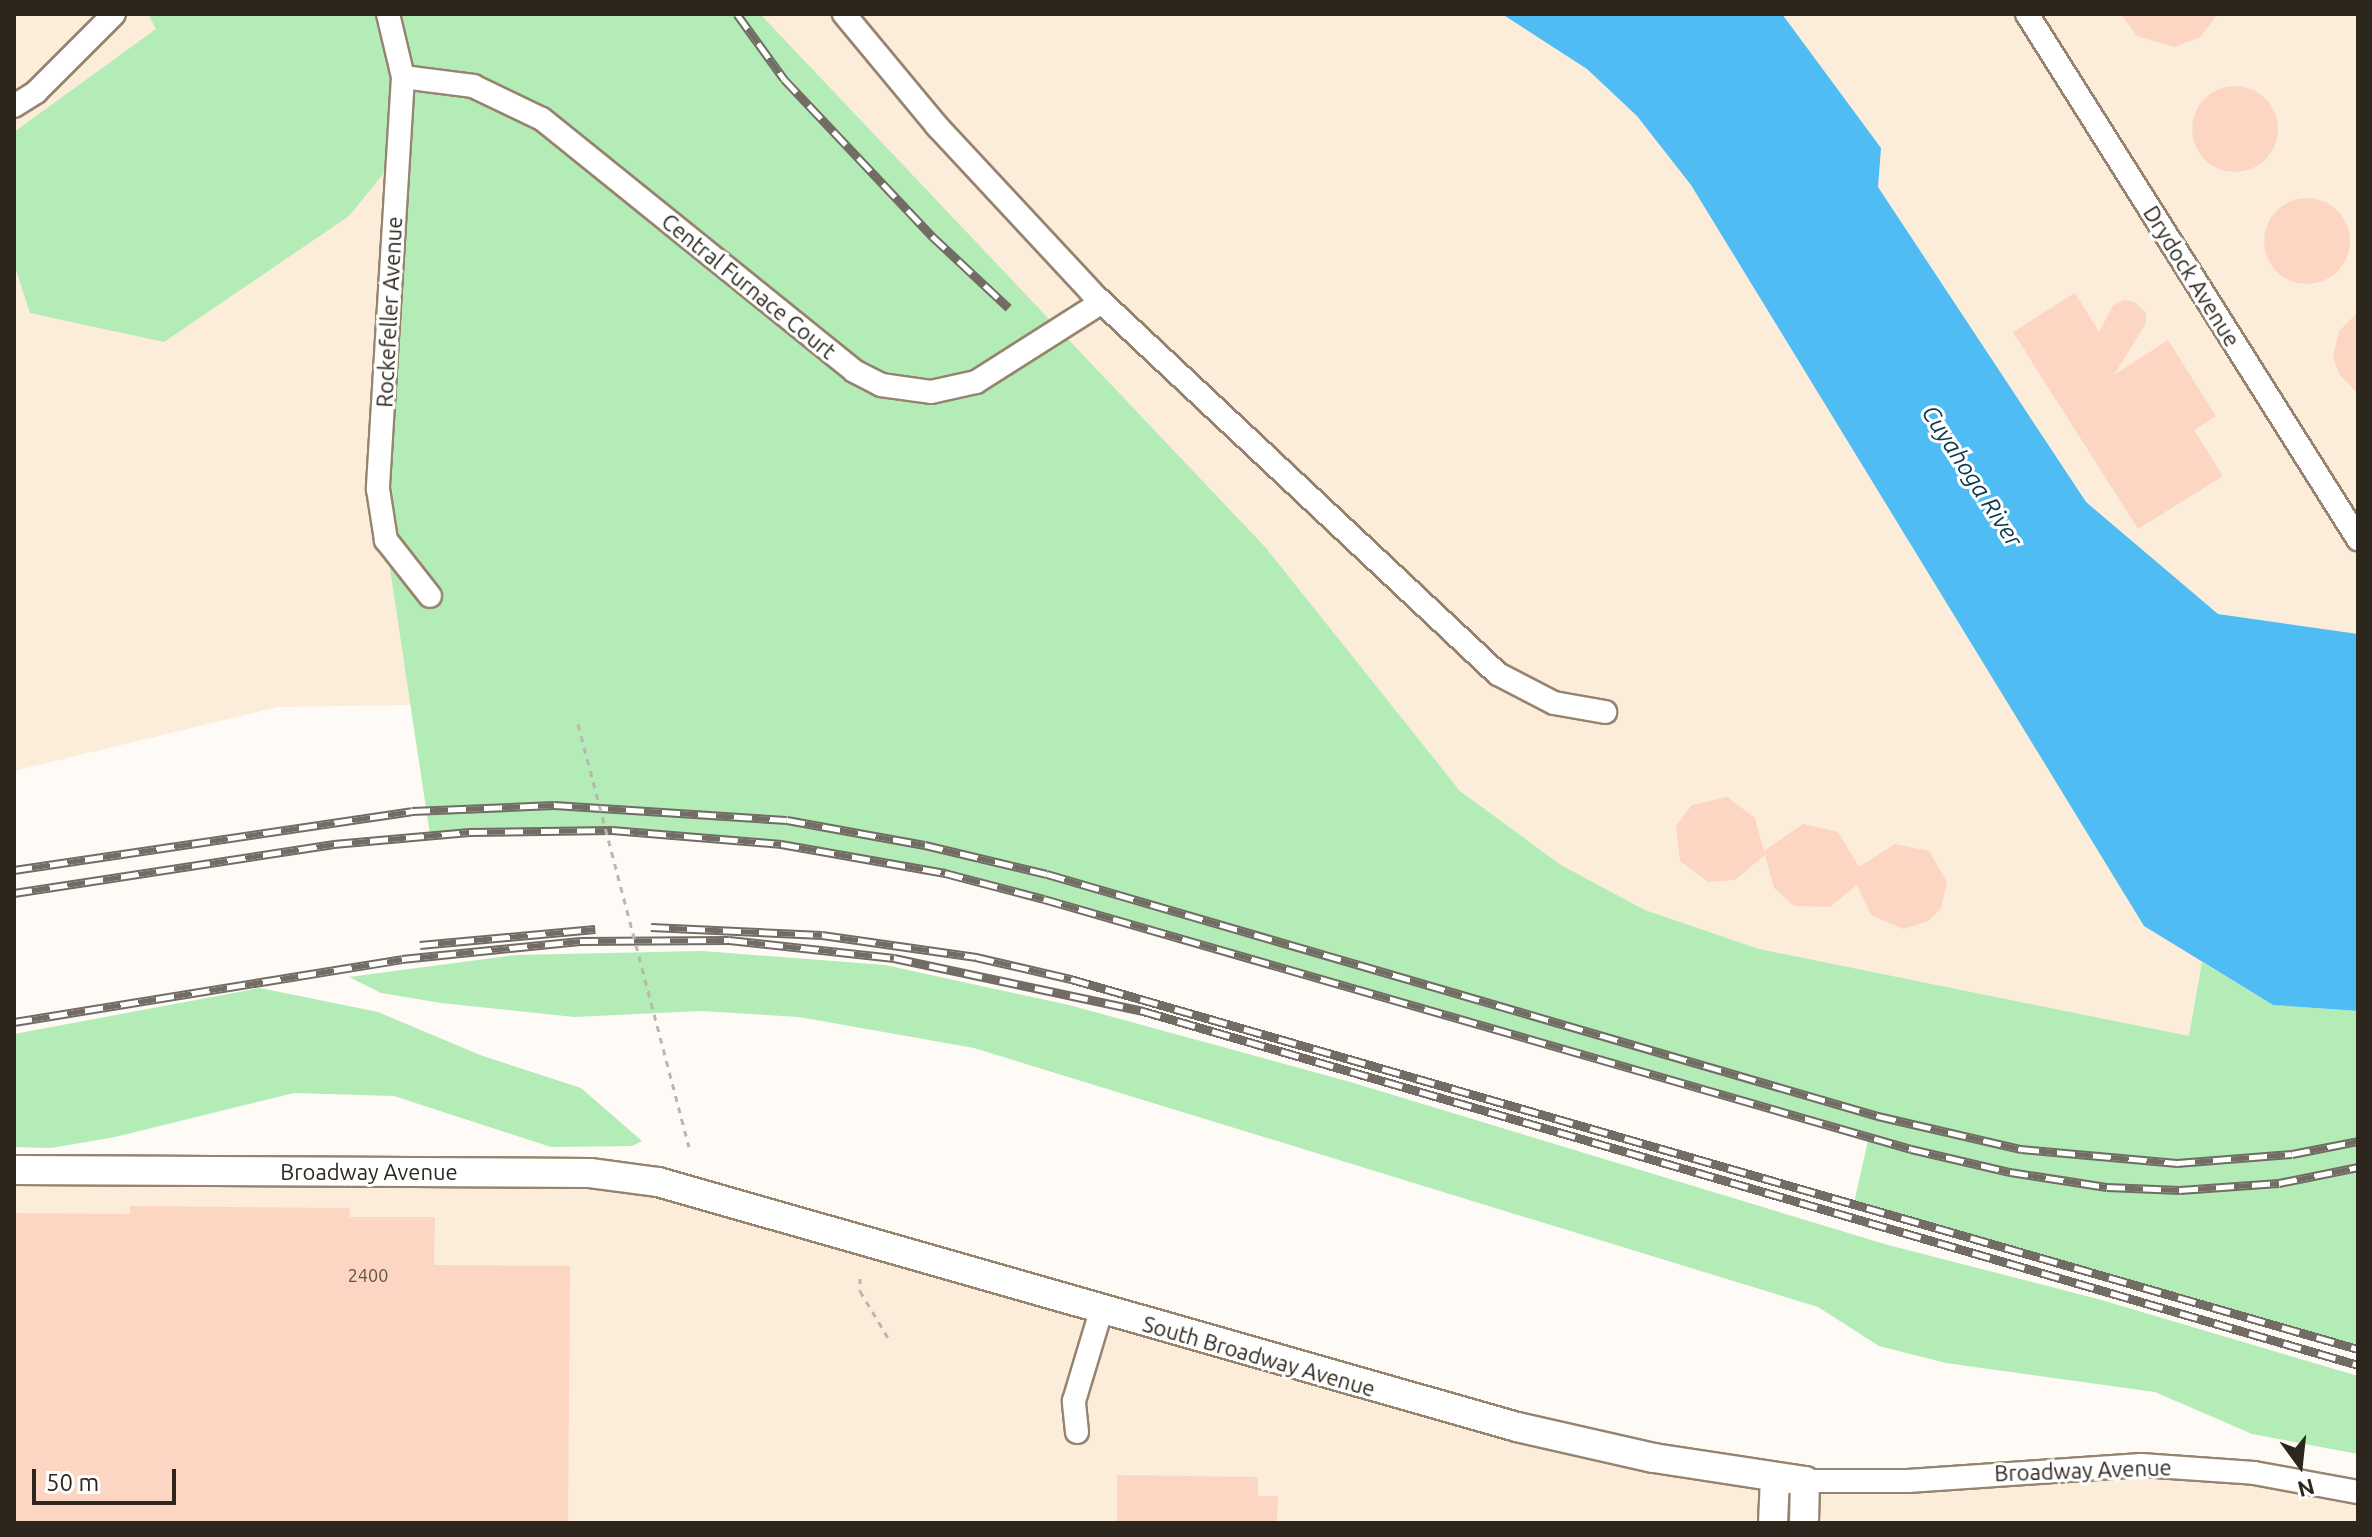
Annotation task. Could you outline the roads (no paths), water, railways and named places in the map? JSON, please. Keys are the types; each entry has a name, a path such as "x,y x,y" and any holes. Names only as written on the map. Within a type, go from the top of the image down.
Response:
{"main road":[{"name":"Broadway Avenue","path":"14,1170 590,1173 658,1182 721,1199"},
{"name":"South Broadway Avenue","path":"721,1199 1101,1311 1517,1427 1654,1458 1805,1481"},
{"path":"1773,1523 1775,1478"},
{"path":"1804,1523 1805,1481"}],"street":[{"path":"14,106 36,92 113,14"},
{"name":"Rockefeller Avenue","path":"388,14 403,77 378,489 386,540 430,596"},
{"path":"844,14 937,126 1102,302 1498,674 1554,703 1605,712"},
{"name":"Drydock Avenue","path":"2027,14 2358,539"},
{"name":"Central Furnace Court","path":"403,77 473,86 542,119 854,371 881,385 931,392 976,382 1102,302"},
{"path":"1079,1396 1101,1311"},
{"name":"Broadway Avenue","path":"1805,1481 1908,1481 2141,1465 2254,1473 2358,1492"}],"water":[{"name":"Cuyahoga River","path":"1502,14 1782,14 1881,148 1878,187 2086,502 2218,614 2358,634 2358,1011 2273,1005 2144,926 1691,185 1637,116 1587,69"}],"railway":[{"path":"737,14 784,79 932,236 1009,308"},
{"path":"14,870 412,811 554,805 787,820 925,845 1047,874 1878,1116 2021,1149 2177,1163 2292,1154 2358,1141"},
{"path":"14,893 334,844 469,832 612,830 781,844 945,873 1044,899 1911,1149 2010,1172 2107,1187 2180,1190 2279,1183 2358,1167"},
{"path":"651,927 822,935 976,957 1071,979 2358,1349"},
{"path":"420,945 595,929"},
{"path":"14,1022 402,959 580,941 729,940 894,958 1143,1011 2358,1365"}]}
